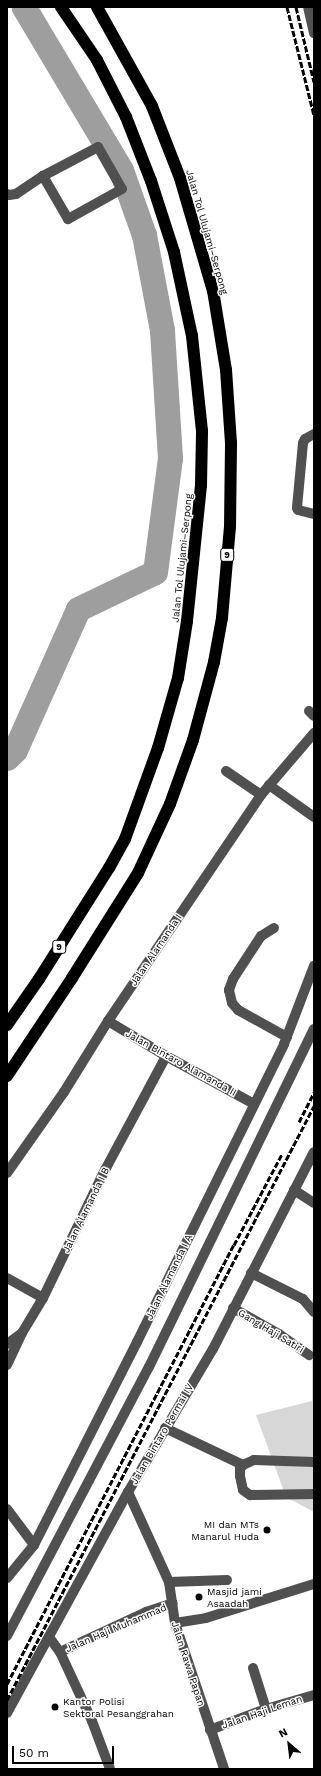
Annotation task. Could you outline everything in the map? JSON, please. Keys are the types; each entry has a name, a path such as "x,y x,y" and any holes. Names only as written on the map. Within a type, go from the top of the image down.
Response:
{"highway":[{"name":"Jalan Tol Ulujami–Serpong","path":"7,1025 39,979 109,868 125,839 158,748 178,678 188,621 201,485 202,431 192,336 174,252 151,181 126,116 97,60 61,7"},
{"name":"Jalan Tol Ulujami–Serpong","path":"7,1076 72,978 138,873 167,810 193,740 214,662 223,602 230,527 231,443 226,370 213,291 180,178 152,106 97,7"}],"street":[{"path":"308,7 314,33"},
{"path":"7,194 16,194 43,176 98,147 122,189 68,219 43,176"},
{"path":"314,434 303,441 297,508 298,510 314,514"},
{"name":"Jalan Alamanda I","path":"7,1173 64,1092 108,1021 261,795 314,733"},
{"path":"226,771 261,795"},
{"path":"269,785 314,817"},
{"path":"274,928 261,936 233,979 229,990 232,1003 238,1010 287,1037"},
{"name":"Jalan Alamanda I A","path":"7,1578 34,1545 287,1037 314,966"},
{"name":"Jalan Bintaro Alamanda II","path":"108,1021 166,1056 254,1104"},
{"path":"7,1636 150,1367 314,1029"},
{"name":"Jalan Alamanda I B","path":"7,1365 22,1333 44,1298 105,1170 166,1056"},
{"name":"Jalan Bintaro Permai IV","path":"7,1713 128,1492 213,1349 314,1152"},
{"path":"294,1190 314,1203"},
{"path":"251,1273 303,1299 314,1312"},
{"path":"7,1278 44,1298"},
{"name":"Gang Haji Satiri","path":"233,1308 279,1334 310,1355"},
{"path":"7,1344 22,1333"},
{"path":"165,1428 243,1465"},
{"path":"314,1462 254,1460 243,1465 240,1469 243,1490 250,1495 314,1494"},
{"name":"Jalan Rawa Papan","path":"128,1492 169,1582 175,1624 221,1768"},
{"path":"7,1509 34,1545"},
{"path":"169,1582 227,1580"},
{"path":"175,1624 206,1618 314,1584"},
{"name":"Jalan Haji Muhammad","path":"60,1652 146,1612 173,1603"},
{"path":"49,1637 60,1652 92,1722 110,1769"},
{"path":"253,1668 266,1709"},
{"name":"Jalan Haji Leman","path":"210,1730 266,1709 314,1694"}],"shaded area":[{"path":"314,1297 314,1512 286,1497 256,1415 312,1401 312,1300"}],"waterway":[{"path":"7,758 15,750 78,609 155,572 170,458 162,330 144,235 121,170 24,7"}],"railway":[{"path":"287,7 314,115"},
{"path":"296,7 314,82"},
{"path":"299,1122 314,1092"},
{"path":"7,1700 314,1106"},
{"path":"7,1684 282,1154"}],"place":[{"name":"MI dan MTs Manarul Huda","path":"267,1530"},
{"name":"Masjid jami Asaadah","path":"199,1597"},
{"name":"Kantor Polisi Sektoral Pesanggrahan","path":"55,1707"}]}
